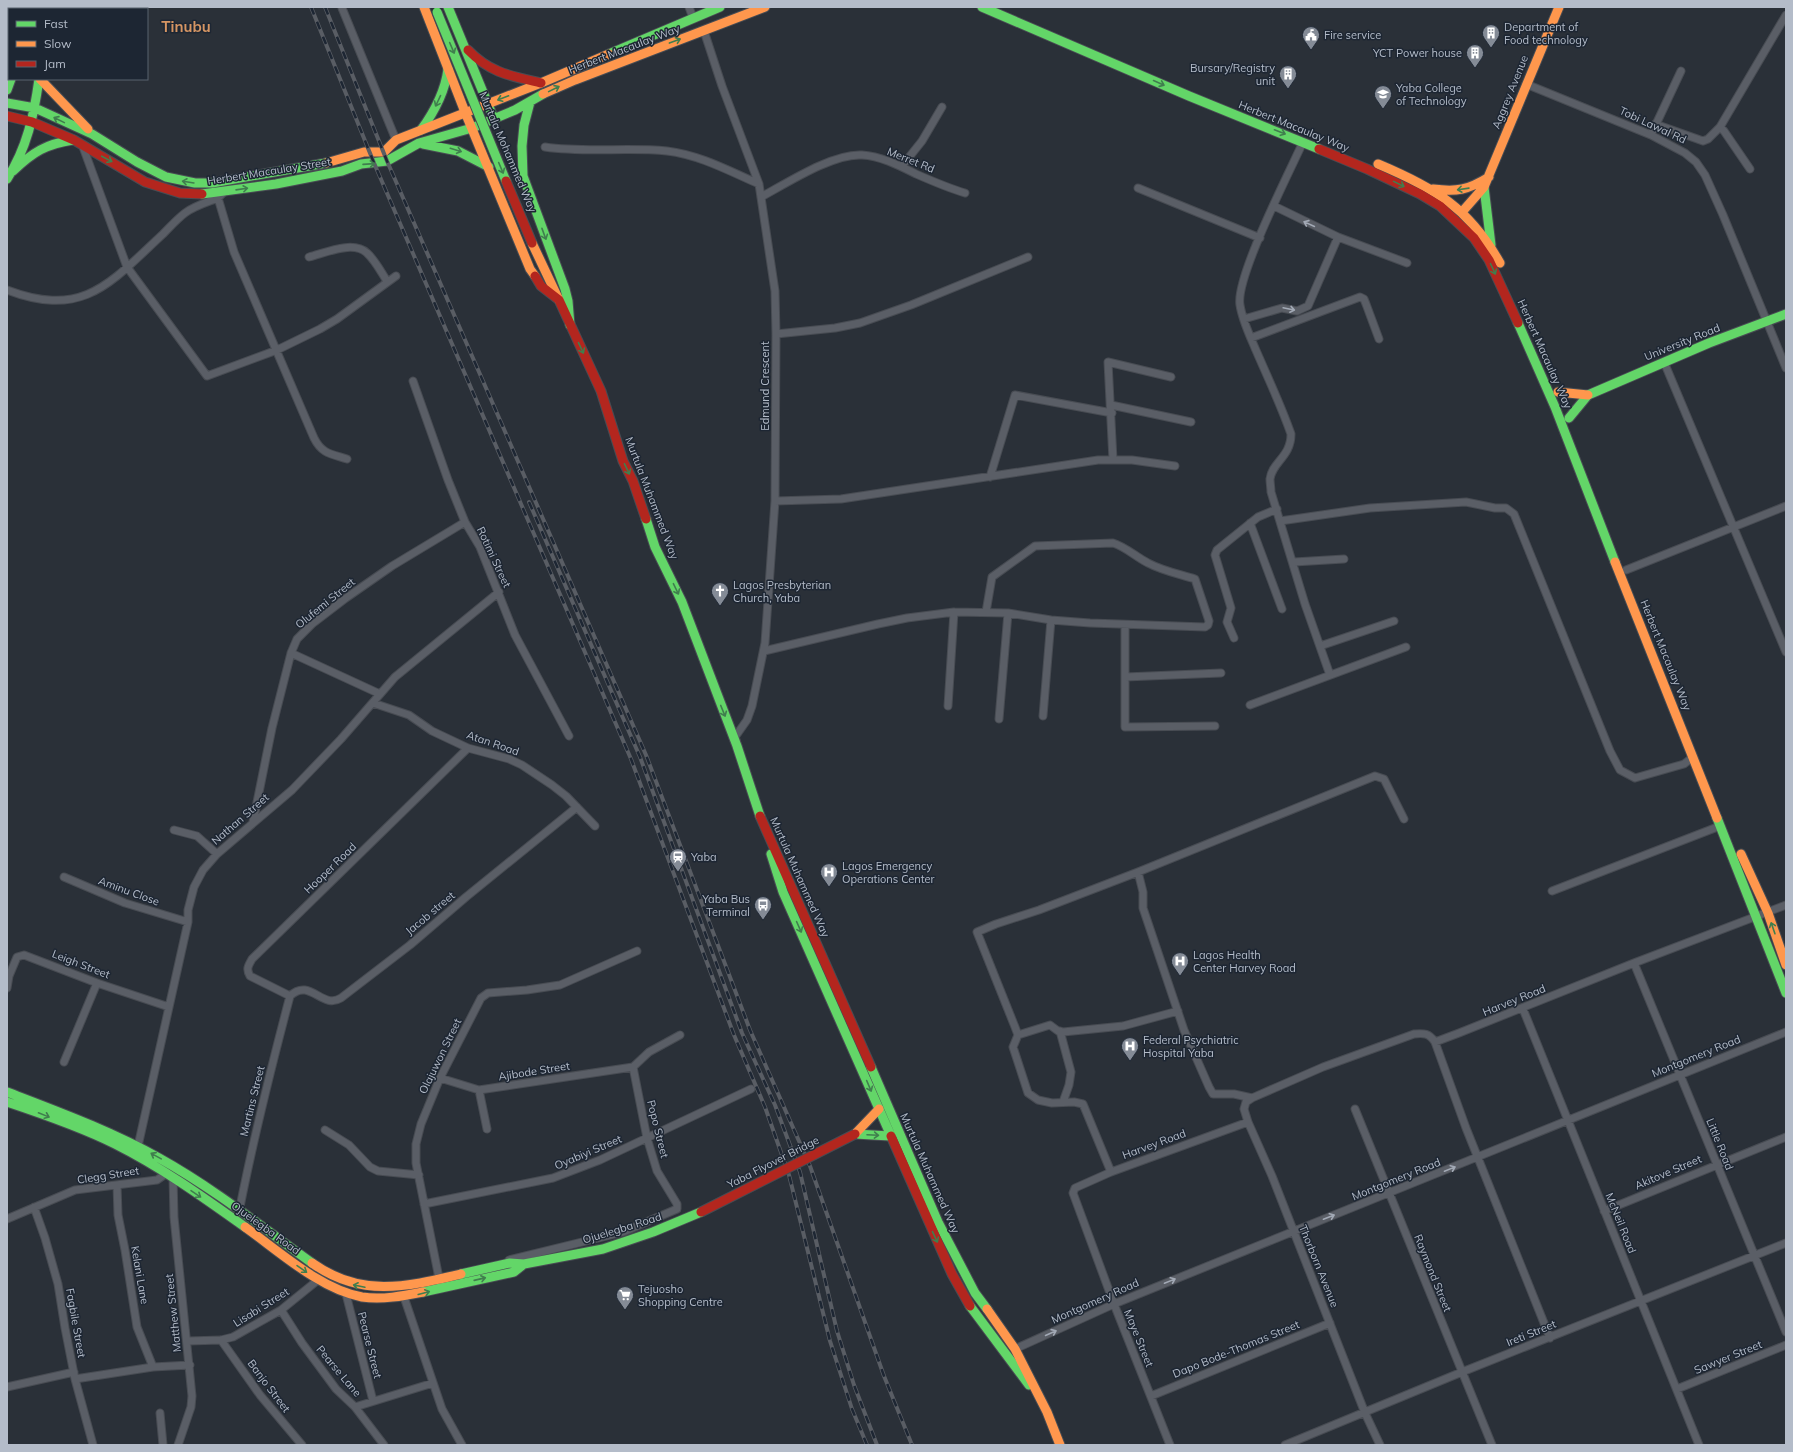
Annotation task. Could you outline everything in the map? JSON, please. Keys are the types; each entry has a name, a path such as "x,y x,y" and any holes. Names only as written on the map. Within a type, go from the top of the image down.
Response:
{"main road":[{"path":"424,7 465,112 530,269 541,286 559,300"},
{"path":"448,7 494,119"},
{"name":"Herbert Macaulay Way","path":"487,104 541,84 720,7"},
{"name":"Herbert Macaulay Way","path":"494,119 553,89 765,7"},
{"name":"Herbert Macaulay Way","path":"982,7 1386,178 1420,194 1440,206 1474,238 1489,260 1533,355 1555,407 1591,502 1786,993"},
{"name":"Herbert Macaulay Way","path":"998,7 1094,46 1250,113 1371,161 1433,189 1462,212 1491,246 1520,305 1569,418 1594,489 1708,777 1768,913 1786,965"},
{"name":"Aggrey Avenue","path":"1462,212 1484,187 1489,177 1559,7"},
{"name":"Murtala Mohammed Way","path":"436,10 532,243 559,300"},
{"path":"462,42 473,56 486,67 512,78 541,84"},
{"path":"421,130 431,117 438,103 444,89 448,69"},
{"path":"7,90 11,80"},
{"path":"13,171 24,148 32,122 39,80"},
{"path":"40,80 57,94 75,118 92,134"},
{"path":"530,102 522,146 523,176 565,289 568,301 570,325"},
{"name":"Herbert Macaulay Street","path":"7,103 35,108 92,134 153,171 166,177 195,184 212,183 315,166 349,158 364,152 384,152 396,140 487,104"},
{"name":"Herbert Macaulay Street","path":"7,116 32,122 74,140 118,165 144,182 180,193 221,195 328,174 361,164 383,162 419,143 472,128 494,119"},
{"path":"7,179 13,171 35,151 44,146 74,140"},
{"path":"419,143 436,145 463,152 476,158 489,167"},
{"path":"1433,189 1451,191 1465,190 1473,188 1489,177"},
{"path":"1484,187 1491,246"},
{"name":"Murtula Muhammed Way","path":"559,300 601,391 623,461 633,481 655,547 682,602 737,746 762,823 838,991 938,1222 975,1293 1015,1349 1047,1412 1060,1445"},
{"name":"University Road","path":"1588,394 1765,320 1786,314"},
{"path":"1558,392 1588,394"},
{"path":"1569,418 1588,394"},
{"path":"762,823 783,892 949,1268 968,1304 1032,1388 1047,1412"},
{"name":"Ojuelegba Road","path":"7,1092 99,1128 138,1146 193,1178 323,1272 339,1280 363,1287 394,1289 441,1284 514,1272 524,1264"},
{"name":"Ojuelegba Road","path":"7,1102 44,1114 113,1143 137,1155 170,1175 318,1280 331,1288 346,1294 373,1298 404,1297 490,1268 510,1263 524,1264 603,1249 653,1232 701,1212"},
{"name":"Yaba Flyover Bridge","path":"701,1212 855,1134 879,1109"},
{"path":"855,1134 890,1136"}],"street":[{"path":"689,7 693,18"},
{"path":"342,8 396,140"},
{"path":"1655,124 1698,141 1703,142 1708,139 1720,127 1786,15"},
{"name":"Edmund Crescent","path":"704,31 722,86 759,184 775,290 775,501 764,651 752,706 747,720 735,737 737,746"},
{"path":"552,68 555,77"},
{"path":"1651,135 1681,71"},
{"name":"Tobi Lawal Rd","path":"1526,84 1651,135 1685,153 1696,162 1705,175 1723,215 1786,368"},
{"path":"902,166 922,141 942,107"},
{"path":"1720,127 1750,169"},
{"path":"1304,142 1260,238 1249,266 1240,296 1244,319 1251,338 1291,434 1289,450 1276,467 1270,479 1271,492 1294,562 1305,604 1330,675"},
{"path":"83,146 128,267 207,376 276,350 337,319 387,281 396,276"},
{"path":"546,147 564,150 666,151 684,154 712,163 759,184"},
{"name":"Merret Rd","path":"761,197 825,164 844,157 861,155 902,166 916,174 965,193"},
{"path":"1138,188 1260,238"},
{"path":"7,290 36,299 57,301 79,298 98,290 128,267 186,212 221,195 234,252 318,447 326,453 347,458"},
{"path":"1274,206 1338,237 1407,263"},
{"path":"1244,319 1282,308 1297,311 1303,310 1308,306 1338,237"},
{"path":"309,257 348,247 360,248 367,253 387,281"},
{"path":"776,334 810,332 860,323 911,305 1028,257"},
{"path":"1251,338 1360,297 1364,299 1379,339"},
{"path":"1113,460 1112,413 1108,362 1171,377"},
{"path":"1664,362 1786,652"},
{"name":"Rotimi Street","path":"413,381 448,480 465,522 480,547 515,635 569,736"},
{"path":"990,477 1015,394 1112,413"},
{"path":"1111,405 1190,422"},
{"path":"775,501 841,499 1077,463 1113,460 1175,466"},
{"path":"1280,521 1370,508 1466,502 1495,508 1506,508 1514,514 1610,751 1620,770 1635,778 1684,764 1693,757"},
{"path":"1626,570 1735,528 1786,506"},
{"path":"1234,638 1227,622 1231,608 1215,555 1216,550 1261,515 1277,509"},
{"name":"Olufemi Street","path":"253,822 260,781 291,653 297,639 312,624 346,598 392,566 465,522"},
{"path":"1250,523 1282,609"},
{"path":"764,651 907,618 954,612 1008,613 1051,620 1125,625 1204,627 1208,625 1209,621 1196,579 1169,572 1150,564 1119,545 1113,543 1035,546 992,577 986,612"},
{"path":"1294,562 1344,559"},
{"name":"Nathan Street","path":"138,1146 188,922 188,910 194,887 203,870 217,854 292,790 341,739 395,676 454,630 499,592"},
{"path":"948,706 954,612"},
{"path":"999,719 1008,613"},
{"path":"1042,716 1051,620"},
{"path":"1320,646 1394,621"},
{"path":"1125,625 1125,726 1215,726"},
{"path":"1250,705 1406,647"},
{"path":"291,653 380,694"},
{"path":"1125,677 1222,673"},
{"name":"Atan Road","path":"373,703 408,715 432,731 468,748 509,759 522,765 552,785 577,807 595,826"},
{"name":"Hooper Road","path":"290,996 250,976 248,966 252,959 468,748"},
{"path":"1111,1172 1083,1104 1074,1102 1052,1103 1038,1100 1028,1093 1013,1047 1018,1035 977,932 1138,872 1375,776 1384,779 1404,819"},
{"name":"Jacob street","path":"290,996 299,989 304,989 330,1001 336,1002 577,807"},
{"path":"1552,891 1720,826"},
{"path":"174,830 197,836 217,854"},
{"path":"1138,872 1143,892 1143,908 1184,1030 1213,1094 1234,1094 1252,1098 1323,1068 1414,1034 1426,1033 1431,1036 1435,1042 1477,1157 1550,1338"},
{"name":"Aminu Close","path":"64,877 125,903 188,922"},
{"name":"Harvey Road","path":"1435,1042 1523,1009 1634,963 1756,918 1786,905"},
{"name":"Olajuwon Street","path":"441,1284 424,1204 416,1144 421,1124 440,1078 481,998 488,993 526,990 560,985 637,951"},
{"name":"Leigh Street","path":"7,988 14,964 17,957 21,955 36,959 97,983 169,1006"},
{"name":"Little Road","path":"1634,963 1786,1332"},
{"path":"64,1062 97,983"},
{"name":"Martins Street","path":"239,1212 252,1148 267,1092 276,1046 290,996"},
{"name":"McNeil Road","path":"1523,1009 1699,1445"},
{"path":"1018,1035 1050,1025 1060,1031 1076,1032 1123,1026 1178,1011"},
{"path":"1060,1031 1071,1072 1070,1085 1063,1102"},
{"name":"Montgomery Road","path":"1015,1349 1114,1304 1293,1231 1389,1194 1786,1032"},
{"path":"633,1067 649,1052 680,1035"},
{"name":"Ajibode Street","path":"440,1078 479,1090 633,1067"},
{"name":"Popo Street","path":"490,1268 500,1263 624,1232 677,1209 677,1204 657,1171 647,1138 633,1067"},
{"name":"Oyabiyi Street","path":"424,1204 554,1178 600,1160 751,1089"},
{"path":"479,1090 487,1129"},
{"name":"Thorborn Avenue","path":"1252,1098 1246,1102 1244,1109 1248,1122 1272,1176 1365,1413 1380,1445"},
{"name":"Raymond Street","path":"1355,1109 1492,1445"},
{"name":"Harvey Road","path":"1073,1194 1075,1188 1111,1172 1248,1122"},
{"path":"324,1130 349,1145 370,1167 378,1171 419,1175"},
{"name":"Akitove Street","path":"1604,1211 1786,1137"},
{"name":"Clegg Street","path":"7,1219 75,1190 157,1180 170,1175"},
{"name":"Matthew Street","path":"170,1175 188,1341 192,1396 191,1407 178,1445"},
{"name":"Kelani Lane","path":"116,1185 118,1215 137,1328 153,1367"},
{"name":"Maye Street","path":"1073,1194 1114,1304 1170,1445"},
{"name":"Fagbile Street","path":"34,1207 45,1238 58,1284 74,1376 93,1445"},
{"name":"Ireti Street","path":"1285,1445 1462,1372 1786,1243"},
{"name":"Lisabi Street","path":"188,1341 221,1340 233,1337 281,1310 318,1280"},
{"name":"Pearse Street","path":"346,1294 373,1401"},
{"path":"404,1297 442,1409 462,1445"},
{"name":"Pearse Lane","path":"281,1310 302,1343 336,1389 355,1407 384,1445"},
{"name":"Dapo Bode-Thomas Street","path":"1151,1396 1330,1323"},
{"name":"Banjo Street","path":"221,1340 260,1395 302,1445"},
{"name":"Sawyer Street","path":"1677,1389 1786,1346"},
{"path":"7,1387 74,1376 87,1376 153,1367 190,1365"},
{"path":"355,1407 433,1384"},
{"path":"160,1413 163,1445"}],"railway":[{"path":"311,7 374,163 631,759 734,1035 765,1107 789,1175 830,1341 852,1409 867,1445"},
{"path":"325,7 387,161 646,755 750,1030 810,1166 884,1376 912,1445"},
{"path":"529,502 640,757 742,1033 775,1105 800,1172 837,1331 854,1385 877,1445"}],"traffic: fast":[{"path":"448,7 494,119"},
{"path":"609,54 720,7"},
{"path":"982,7 1189,96 1319,149"},
{"path":"437,12 506,181"},
{"path":"421,130 439,101 447,77 448,69"},
{"path":"7,90 11,80"},
{"path":"7,179 20,155 29,131 39,80"},
{"path":"202,194 276,184 342,171 361,164 387,161 419,143 472,128 515,110 543,94"},
{"path":"530,102 524,125 522,146 523,176 565,289 568,301 570,325"},
{"path":"7,103 35,108 92,134 137,162 166,177 195,183 212,183 326,163"},
{"path":"13,171 40,150 55,144 73,140"},
{"path":"423,144 458,151 489,167"},
{"path":"1484,187 1491,245"},
{"path":"1569,418 1588,395 1709,343 1786,314"},
{"path":"1518,323 1555,407 1615,562"},
{"path":"646,519 655,547 682,602 737,746 760,816"},
{"path":"1717,818 1786,993"},
{"path":"771,854 783,892 891,1136"},
{"path":"871,1067 938,1222 975,1293 987,1309"},
{"path":"7,1092 104,1131 159,1158 218,1195 312,1263"},
{"path":"7,1102 75,1126 132,1153 182,1183 245,1227"},
{"path":"855,1134 890,1136"},
{"path":"461,1274 510,1263 524,1264 603,1249 653,1232 701,1212"},
{"path":"423,1292 514,1272 524,1264"},
{"path":"970,1306 1029,1385"}],"traffic: slow":[{"path":"424,7 465,112 530,269 535,276"},
{"path":"543,94 575,80 765,7"},
{"path":"1462,212 1484,187 1559,7"},
{"path":"326,163 364,152 384,152 396,140 541,83 609,54"},
{"path":"41,80 88,129"},
{"path":"1378,164 1417,182 1449,202 1476,228 1500,263"},
{"path":"1433,189 1462,189 1475,185 1489,177"},
{"path":"532,243 559,300"},
{"path":"1558,392 1588,395"},
{"path":"1615,562 1717,818"},
{"path":"1741,854 1768,913 1786,965"},
{"path":"855,1134 879,1109"},
{"path":"245,1227 286,1258 316,1278 346,1293 362,1297 385,1298 423,1292"},
{"path":"312,1263 330,1274 348,1281 366,1285 384,1286 421,1283 461,1274"},
{"path":"987,1309 1015,1349 1047,1412 1060,1445"}],"traffic: jam":[{"path":"468,50 476,58 493,69 511,76 541,83"},
{"path":"7,116 32,122 74,140 145,182 180,193 202,194"},
{"path":"1319,149 1367,169 1420,194 1440,206 1474,238 1489,260 1518,323"},
{"path":"506,181 532,243"},
{"path":"535,276 541,286 559,300 601,391 623,461 633,481 646,519"},
{"path":"760,816 871,1067"},
{"path":"701,1212 855,1134"},
{"path":"891,1136 952,1274 970,1306"}],"place":[{"name":"Department of Food technology","path":"1491,48"},
{"name":"Fire service","path":"1311,50"},
{"name":"YCT Power house","path":"1475,68"},
{"name":"Bursary/Registry unit","path":"1288,89"},
{"name":"Yaba College of Technology","path":"1383,109"},
{"name":"Lagos Presbyterian Church, Yaba","path":"720,606"},
{"name":"Yaba","path":"678,872"},
{"name":"Lagos Emergency Operations Center","path":"829,887"},
{"name":"Yaba Bus Terminal","path":"763,920"},
{"name":"Lagos Health Center Harvey Road","path":"1180,976"},
{"name":"Federal Psychiatric Hospital Yaba","path":"1130,1061"},
{"name":"Tejuosho Shopping Centre","path":"625,1310"}],"district":[{"name":"Tinubu","path":"186,27"}]}
